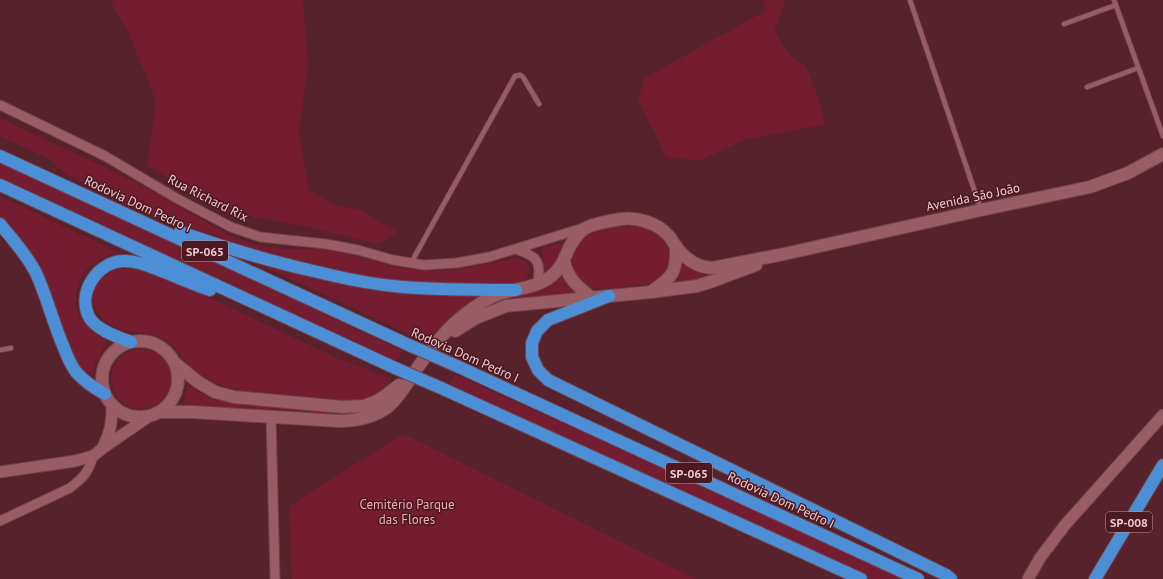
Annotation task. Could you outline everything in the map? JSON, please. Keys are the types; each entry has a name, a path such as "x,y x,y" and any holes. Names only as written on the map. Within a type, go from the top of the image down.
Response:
{"highway":[{"name":"Rodovia Dom Pedro I","path":"0,156 918,579"},
{"name":"SP-065","path":"0,185 395,368 861,579"},
{"path":"106,205 249,255 302,269 349,279 402,287 458,290 516,290"},
{"path":"0,224 25,255 35,272 45,294 60,340 76,371 92,387 105,394"},
{"path":"131,342 111,334 97,326 88,315 85,303 86,290 92,279 100,270 110,264 122,261 138,263 154,268 347,345"},
{"path":"609,296 548,320 538,331 532,344 532,357 538,370 548,380 946,575 950,579"},
{"name":"SP-008","path":"1095,579 1163,465"}],"main road":[{"name":"Avenida São João","path":"784,254 1090,187 1128,172 1162,155"},
{"path":"159,412 193,412 338,421 350,421 376,414 388,406 398,395 438,342 458,321 477,305 492,296 538,284 554,274 564,261 574,238 586,228 622,219 648,222 669,236 689,260 696,265 705,268 712,268 784,254"},
{"path":"652,292 666,282 671,275 676,260 676,246"},
{"path":"438,342 476,318 506,306 652,292 697,286 784,254"},
{"path":"564,261 571,279 592,298"},
{"path":"175,363 179,385 175,396 169,406 148,417 134,416 122,412 112,405 105,394 102,382 103,369 109,358 118,349 131,342 146,342 159,346 175,363 198,382 215,392 234,397 342,407 364,406 385,396 421,363"}],"street":[{"name":"Rua Richard Rix","path":"0,105 105,156 176,198 232,227 260,238 326,244 358,250 393,260 424,264 456,263 489,257 586,228"},
{"path":"515,250 529,253 536,260 539,269 538,284"},
{"path":"103,448 110,432 112,422 112,405"},
{"path":"1028,579 1040,558 1065,525 1163,416"},
{"path":"0,472 75,461 93,456 148,417"},
{"path":"271,417 275,579"},
{"path":"1143,438 1163,425"},
{"path":"0,521 70,488 87,473 93,456"}],"lane":[{"path":"910,0 981,210"},
{"path":"1064,24 1115,2 1163,136"},
{"path":"1087,87 1138,68"},
{"path":"411,263 516,76 520,75 523,78 539,104"},
{"path":"0,350 11,348"}],"green space":[{"path":"110,0 303,0 308,65 299,131 309,190 331,204 361,210 397,232 379,244 299,225 230,213 147,166 156,101 128,32"},
{"path":"763,0 786,0 774,32 788,53 806,67 818,97 825,124 744,140 699,161 666,157 638,99 645,78 767,10"},
{"path":"0,118 138,183 234,238 261,246 281,249 322,249 361,257 395,267 419,270 448,270 472,267 516,258 525,261 529,267 529,273 526,279 521,282 512,283 441,284 407,282 341,274 204,237 66,174 49,159 0,136"},
{"path":"0,163 403,351 397,361 34,195 0,179"},
{"path":"0,196 119,253 99,260 87,269 82,276 77,291 77,307 83,322 91,331 107,341 95,365 93,376 76,363 12,229 0,216"},
{"path":"635,224 659,236 668,248 670,254 669,261 660,277 648,284 620,287 598,288 584,284 574,271 572,263 575,247 580,240 587,234 599,229 617,225"},
{"path":"566,241 555,263 546,274 541,248"},
{"path":"682,261 692,268 760,261 708,279 675,284 679,276"},
{"path":"259,264 326,279 479,296 450,318 428,343"},
{"path":"121,268 144,271 167,278 339,359 392,379 381,391 371,398 359,401 343,402 239,390 228,388 203,378 194,371 176,348 167,341 153,335 128,331 113,326 96,310 93,305 92,294 96,283 103,274 110,270"},
{"path":"562,276 574,290 580,294 482,310 480,308 497,299 544,288"},
{"path":"135,349 147,349 163,357 169,367 171,379 169,391 163,401 147,409 135,409 119,401 111,385 111,373 119,357"},
{"path":"455,375 817,537 907,579 873,579 449,384"},
{"path":"187,385 210,397 234,404 272,404 362,411 361,413 350,417 184,406"},
{"name":"Cemitério Parque das Flores","path":"403,434 696,579 292,579 289,506"}]}
